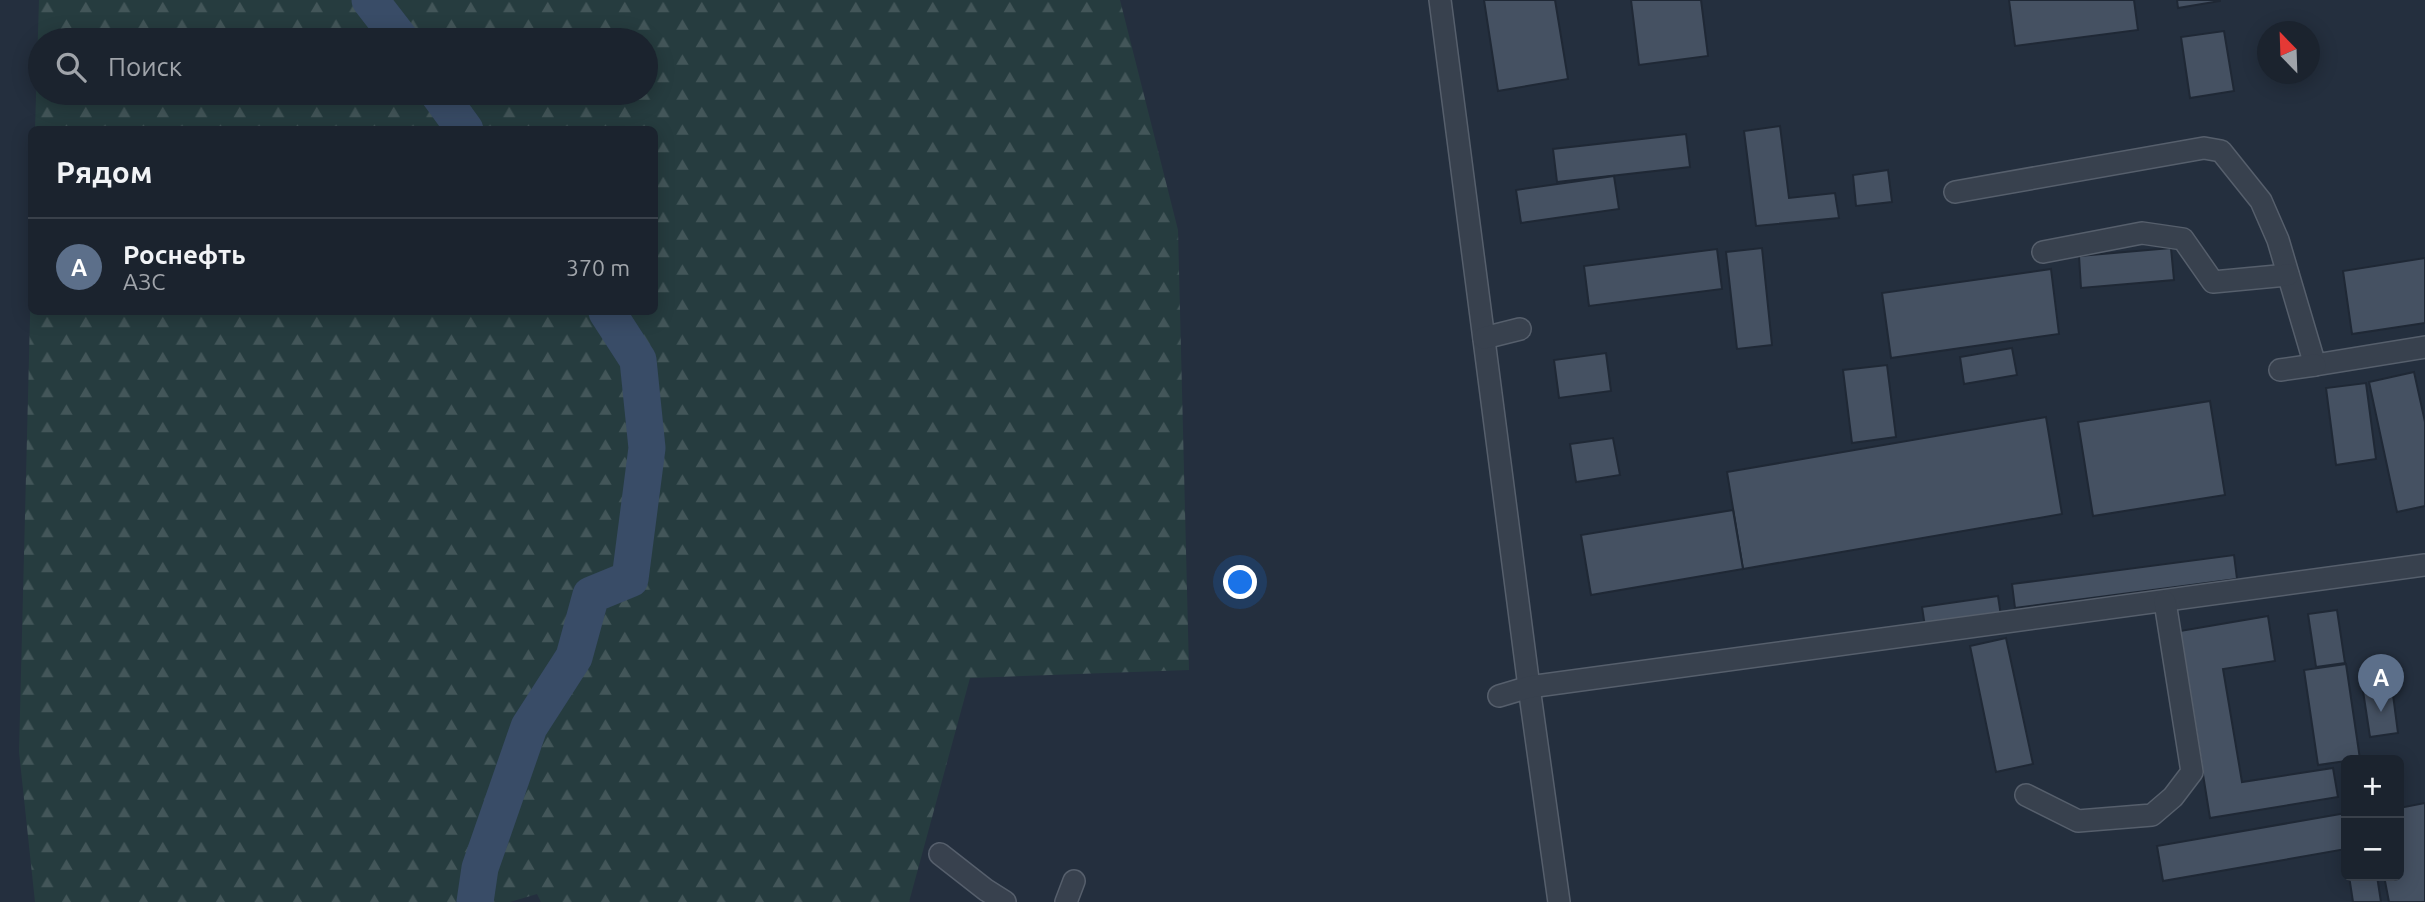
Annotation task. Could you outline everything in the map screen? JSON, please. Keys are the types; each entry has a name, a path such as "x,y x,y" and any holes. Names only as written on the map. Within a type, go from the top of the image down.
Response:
{"lane":[{"path":"1440,0 1559,902"},
{"path":"1955,192 2204,148 2221,151 2261,201 2278,240 2315,365"},
{"path":"2043,252 2142,233 2183,239 2213,282 2288,275"},
{"path":"1484,338 1520,330"},
{"path":"2280,370 2425,347"},
{"path":"1499,696 1529,687 2425,565"},
{"path":"2026,796 2078,821 2152,815 2173,797 2192,772 2165,602"},
{"path":"940,854 1005,902"},
{"path":"1066,902 1074,881"}],"green space":[{"path":"39,0 1120,0 1178,230 1189,670 970,678 909,902 541,902 537,894 510,902 35,902 19,752 30,315 658,315 658,126 35,126 36,105 658,105 658,28 38,28"}],"building":[{"path":"1484,0 1555,0 1568,79 1498,91"},
{"path":"1631,0 1701,0 1708,56 1639,65"},
{"path":"2009,0 2134,0 2138,30 2015,46"},
{"path":"2177,0 2220,0 2220,1 2178,8"},
{"path":"2224,31 2234,91 2190,98 2181,37"},
{"path":"1780,126 1789,198 1835,193 1839,218 1756,226 1744,131"},
{"path":"1686,134 1690,167 1557,182 1553,149"},
{"path":"1888,170 1892,202 1856,206 1853,175"},
{"path":"1614,176 1619,209 1521,223 1516,190"},
{"path":"1762,248 1772,345 1737,349 1726,252"},
{"path":"2171,248 2174,280 2081,288 2079,256"},
{"path":"1717,249 1722,289 1589,306 1584,266"},
{"path":"2425,258 2425,323 2352,334 2343,271"},
{"path":"2051,269 2059,334 1891,358 1882,293"},
{"path":"2012,348 2017,375 1964,384 1960,357"},
{"path":"1606,353 1611,391 1559,398 1554,360"},
{"path":"1887,365 1896,437 1852,443 1843,370"},
{"path":"2414,372 2425,422 2425,506 2397,512 2369,382"},
{"path":"2366,383 2376,459 2336,465 2326,388"},
{"path":"2210,401 2225,495 2093,516 2078,422"},
{"path":"2046,417 2062,514 1743,569 1727,472"},
{"path":"1613,438 1620,475 1576,482 1570,444"},
{"path":"1733,510 1743,569 1591,595 1581,535"},
{"path":"2234,555 2237,579 2015,608 2012,584"},
{"path":"1998,596 2001,616 1925,627 1922,607"},
{"path":"2337,610 2345,663 2316,667 2308,614"},
{"path":"2268,616 2275,661 2223,669 2242,782 2333,768 2338,797 2210,818 2180,631"},
{"path":"2006,638 2033,764 1996,772 1970,646"},
{"path":"2346,664 2359,755 2341,755 2341,762 2318,765 2304,670"},
{"path":"2392,687 2398,733 2370,737 2363,691"},
{"path":"2425,803 2425,902 2389,902 2385,881 2404,881 2404,807"},
{"path":"2341,814 2341,850 2163,881 2157,846"},
{"path":"2350,881 2378,881 2381,902 2353,902"}],"waterway":[{"path":"370,0 392,28"},
{"path":"447,105 462,126"},
{"path":"475,902 480,868 529,727 574,657 591,595 630,579 647,448 638,360 609,315"}],"place":[{"name":"Роснефть","path":"2381,712"}]}
